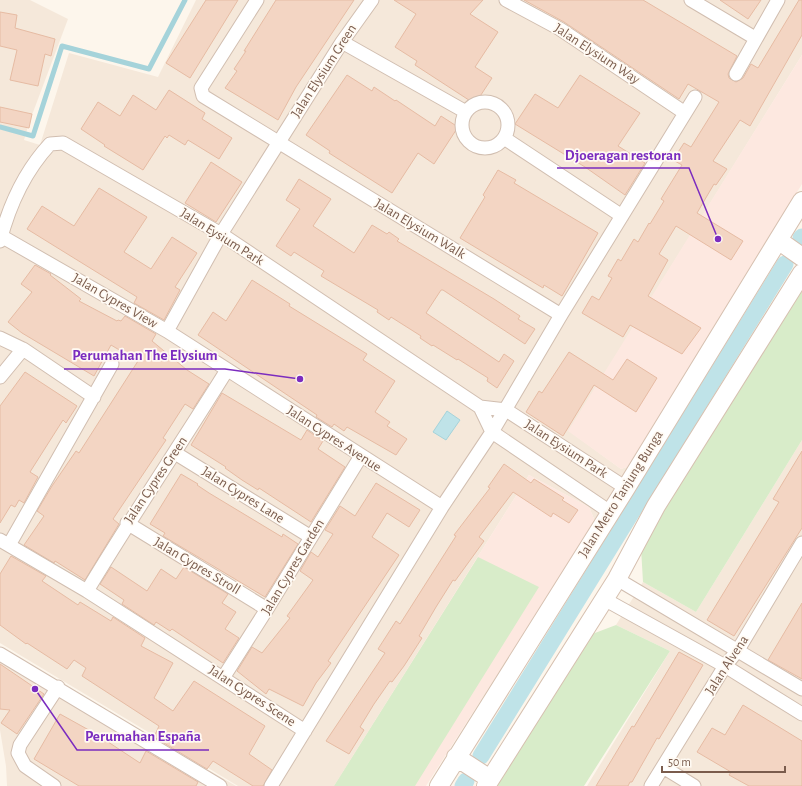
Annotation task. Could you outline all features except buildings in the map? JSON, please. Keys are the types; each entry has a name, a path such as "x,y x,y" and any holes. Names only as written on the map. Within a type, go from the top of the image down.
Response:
{"main road":[{"name":"Jalan Metro Tanjung Bunga","path":"439,786 626,488 802,201"},
{"path":"778,240 802,257"},
{"path":"456,757 488,783 617,579 656,506 802,273"}],"street":[{"path":"257,0 200,91 203,96 278,143"},
{"name":"Jalan Elysium Green","path":"167,331 221,234 342,42 372,0"},
{"name":"Jalan Elysium Way","path":"506,0 560,29 684,113"},
{"path":"691,0 755,38"},
{"path":"736,74 755,38 778,0"},
{"path":"342,42 466,112"},
{"name":"Jalan Cypres Scene","path":"4,542 87,591 305,731 442,507 506,410 561,315 695,97"},
{"path":"479,103 494,104 501,109 508,122 504,138 493,146 486,148 472,144 463,133 463,118 466,112 479,103"},
{"path":"504,138 622,216"},
{"name":"Jalan Eysium Park","path":"1,239 15,197 28,174 50,144 63,143 221,234 480,407"},
{"name":"Jalan Elysium Walk","path":"278,143 561,315"},
{"name":"Jalan Cypres View","path":"1,239 167,331 227,370"},
{"path":"0,338 23,349 94,396"},
{"path":"0,377 23,349"},
{"path":"4,542 94,396 112,364"},
{"name":"Jalan Cypres Green","path":"87,591 127,523 175,453 227,370"},
{"name":"Jalan Cypres Avenue","path":"227,370 442,507"},
{"path":"480,407 506,410"},
{"path":"480,407 492,432 610,512"},
{"name":"Jalan Eysium Park","path":"506,410 626,488"},
{"name":"Jalan Cypres Lane","path":"175,453 311,537"},
{"name":"Jalan Cypres Garden","path":"223,678 268,609 361,456"},
{"name":"Jalan Cypres Stroll","path":"127,523 268,609"},
{"name":"Jalan Alvena","path":"651,786 725,666 738,650 800,549"},
{"path":"617,579 802,689"},
{"path":"604,599 725,666 802,714"},
{"path":"0,654 220,786"},
{"path":"54,786 24,766 18,753 20,745 58,688"},
{"path":"271,786 305,731"},
{"path":"663,767 694,786"}],"shaded area":[{"path":"0,0 30,0 68,19 24,140 40,145 69,53 158,77 196,0 802,0 802,55 569,431 621,469 630,466 595,521 589,507 529,475 334,786 238,786 0,643"},
{"path":"802,55 802,184 630,466 621,469 568,431"},
{"path":"802,440 802,786 587,786 670,651 616,625 643,582 696,612"},
{"path":"529,475 589,507 595,521 426,786 334,786"},
{"path":"0,648 236,786 7,786 6,766 0,730"}],"green space":[{"path":"802,289 802,440 696,612 643,582 641,548"},
{"path":"478,557 539,587 415,786 334,786"},
{"path":"616,625 670,651 584,786 494,786 587,636"}],"water":[{"path":"447,411 460,420 446,440 433,432"}],"waterway":[{"path":"0,127 33,136 62,46 149,69 185,0"},
{"path":"481,756 785,264"},
{"path":"463,786 466,781"}],"place":[{"name":"Djoeragan restoran","path":"718,239"},
{"name":"Perumahan The Elysium","path":"300,379"},
{"name":"Perumahan España","path":"35,689"}]}
